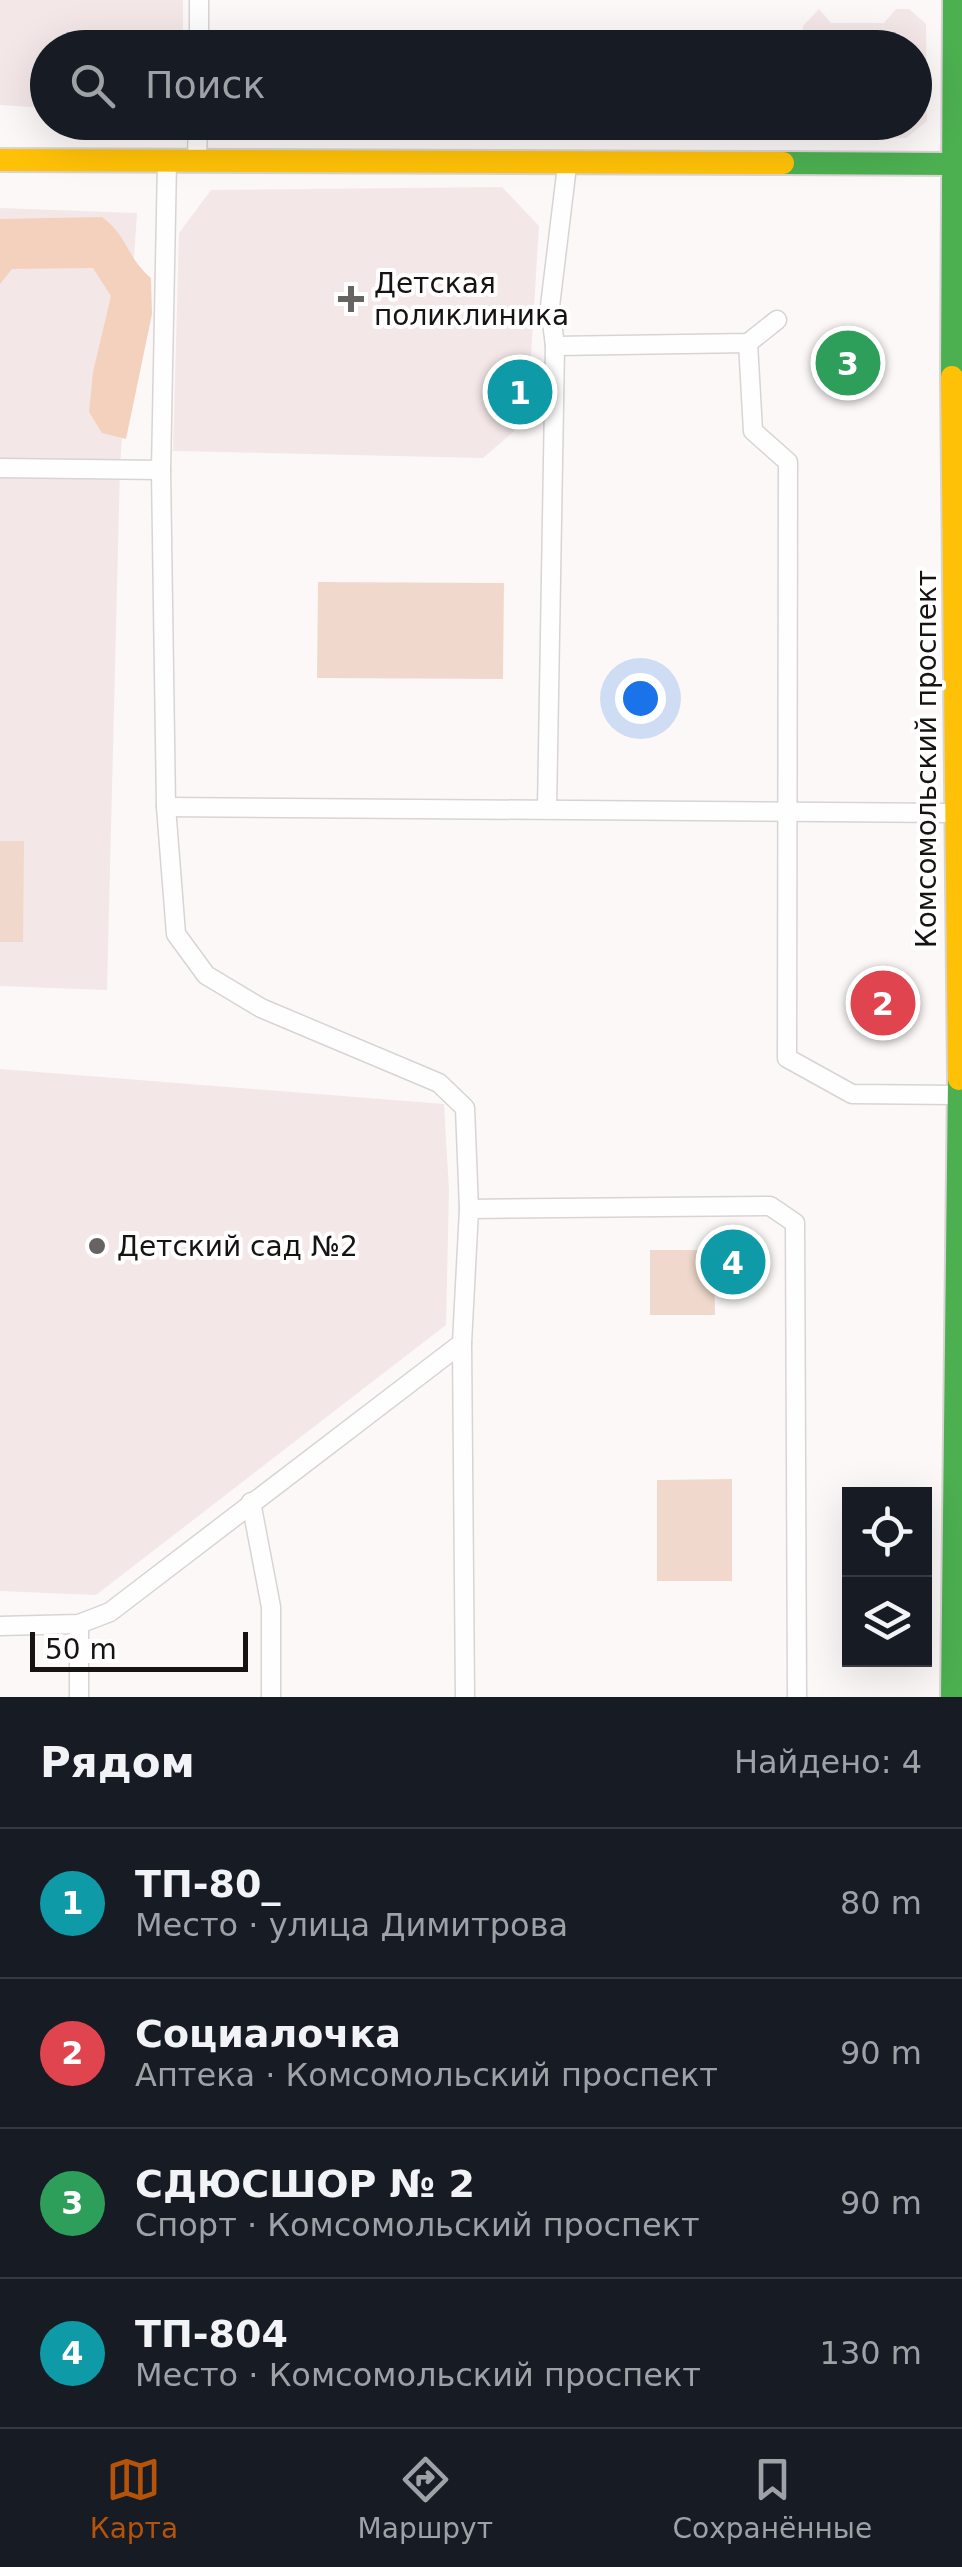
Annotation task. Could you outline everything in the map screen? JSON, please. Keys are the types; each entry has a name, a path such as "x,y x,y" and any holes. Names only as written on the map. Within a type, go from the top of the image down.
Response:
{"main road":[{"name":"Комсомольский проспект","path":"952,1697 961,1173 957,1096 960,813 952,375 959,164 954,0"},
{"path":"0,160 959,164"}],"lane":[{"path":"198,30 199,0"},
{"path":"197,162 198,140"},
{"path":"167,162 161,470 166,807 176,934 206,975 262,1008 439,1082 464,1108 468,1208 462,1344 465,1697"},
{"path":"547,809 555,346 550,306 567,164"},
{"path":"555,346 748,343 777,320"},
{"path":"748,343 753,431 788,462 787,1058 852,1094 957,1096"},
{"path":"0,468 161,470"},
{"path":"166,807 790,815 960,813"},
{"path":"468,1208 770,1206 795,1223 797,1697"},
{"path":"0,1626 79,1624 110,1612 462,1344"},
{"path":"251,1502 271,1607 270,1697"},
{"path":"79,1624 79,1697"}],"shaded area":[{"path":"0,0 183,0 183,30 30,30 30,107 0,105"},
{"path":"819,9 831,23 884,23 896,9 909,9 926,24 926,30 803,30"},
{"path":"502,187 539,226 527,420 483,458 173,451 179,233 211,190"},
{"path":"0,208 137,213 120,468 107,990 0,986"},
{"path":"102,217 151,278 152,314 126,439 102,433 89,412 93,372 111,296 93,268 12,269 0,284 0,219"},
{"path":"318,582 504,583 503,679 317,678"},
{"path":"0,841 24,841 23,942 0,942"},
{"path":"0,1069 444,1104 449,1190 446,1325 96,1595 0,1591"},
{"path":"650,1250 714,1250 715,1315 650,1315"},
{"path":"732,1479 732,1581 657,1581 657,1480"}],"traffic: fast":[{"path":"952,377 954,0"},
{"path":"783,163 955,164"},
{"path":"952,1697 959,1079"}],"traffic: slow":[{"path":"0,160 783,163"},
{"path":"952,377 959,1079"}],"place":[{"name":"Детская поликлиника","path":"351,299"},
{"name":"СДЮСШОР № 2","path":"848,363"},
{"name":"ТП-80_","path":"520,392"},
{"name":"Социалочка","path":"883,1003"},
{"name":"Детский сад №2","path":"97,1246"},
{"name":"ТП-804","path":"733,1262"}]}
